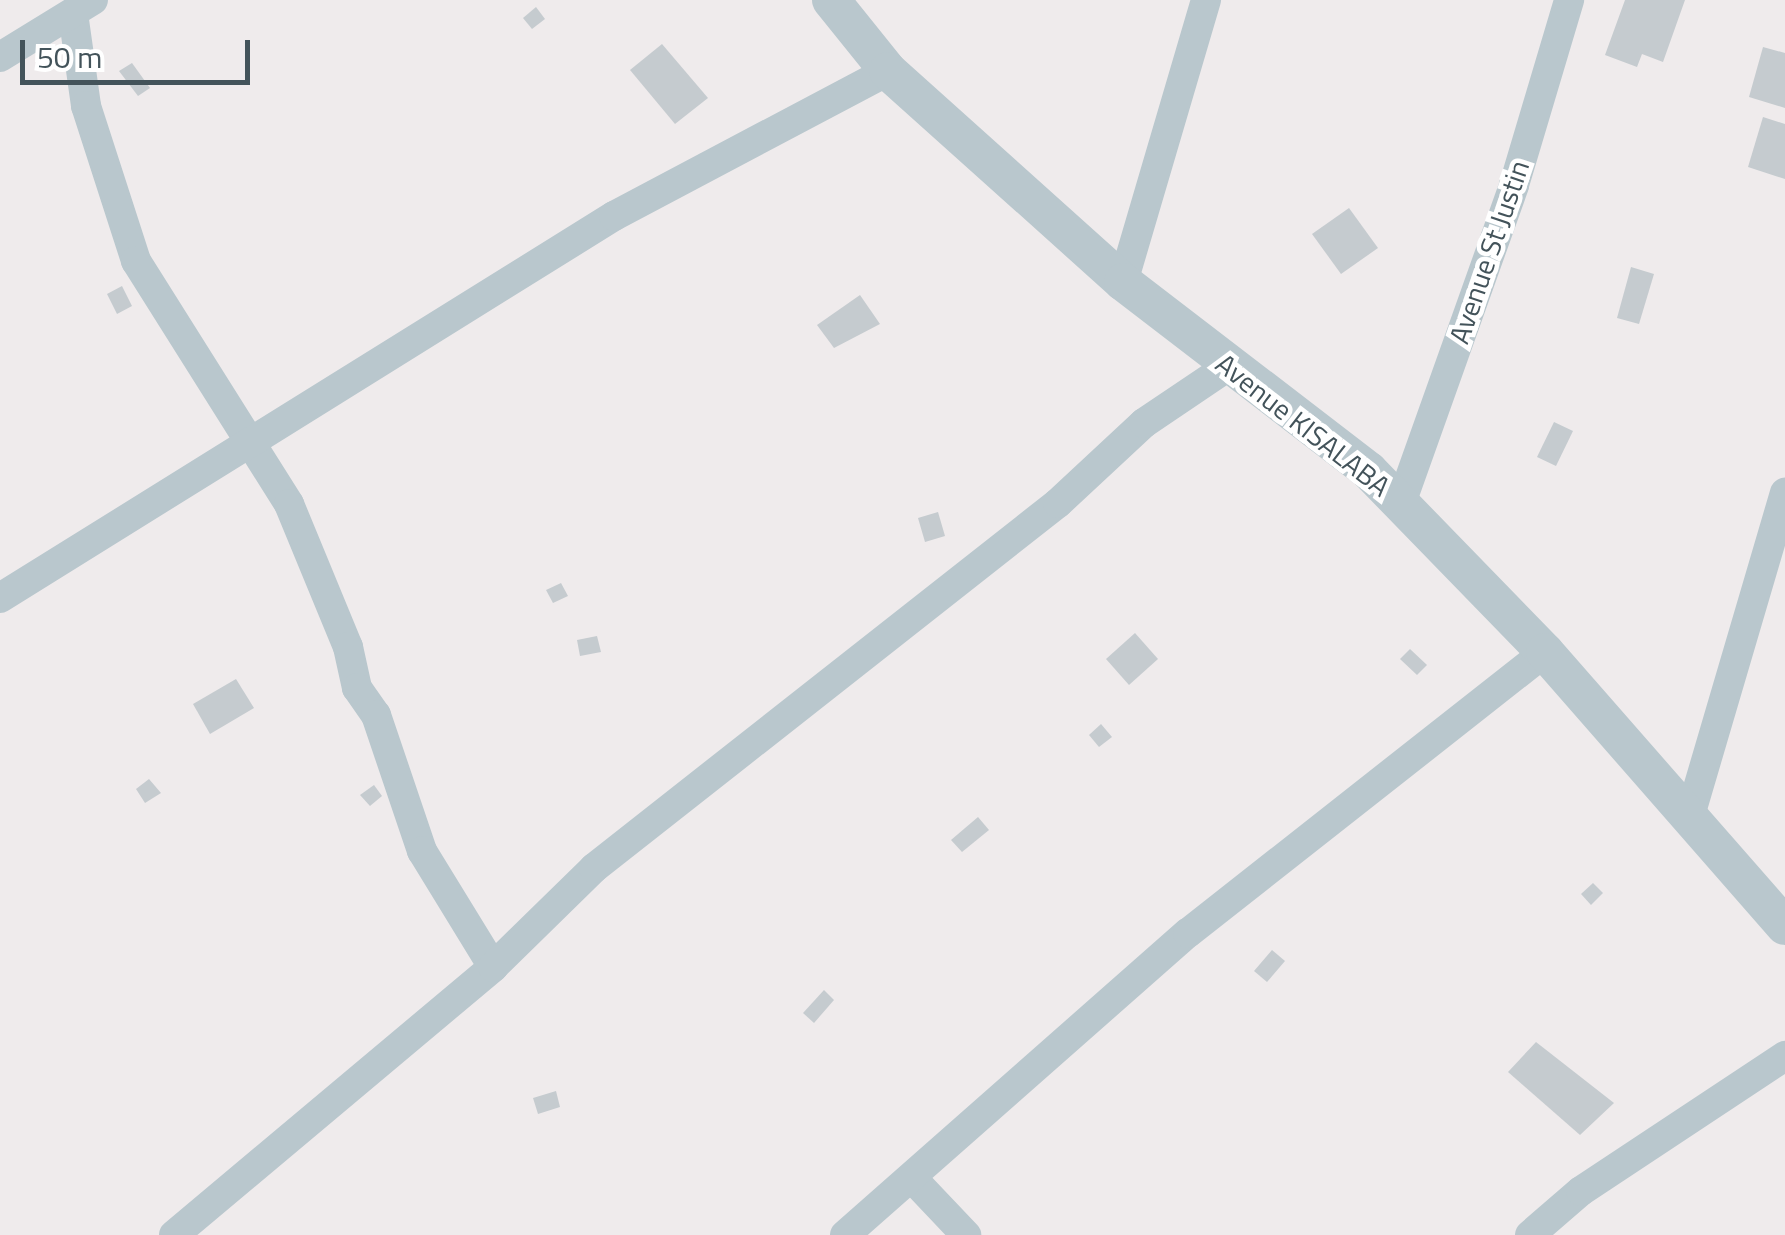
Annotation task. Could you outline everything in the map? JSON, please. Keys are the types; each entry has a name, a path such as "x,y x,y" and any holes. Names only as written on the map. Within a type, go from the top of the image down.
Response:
{"street":[{"name":"Avenue KISALABA","path":"831,0 888,71 1123,282 1228,366 1277,398 1401,502 1691,812 1785,926"},
{"path":"1123,282 1206,0"},
{"name":"Avenue St Justin","path":"1401,502 1514,185 1568,0"},
{"path":"0,57 83,6 86,106 136,261 248,439 310,549 422,851 494,967"},
{"path":"0,598 248,439 614,216 888,71"},
{"path":"174,1235 494,967 594,868 1058,502 1144,423 1228,366"},
{"path":"1691,812 1785,493"},
{"path":"845,1235 1188,933 1545,652"},
{"path":"1530,1235 1581,1191 1785,1056"},
{"path":"912,1178 966,1235"}],"building":[{"path":"1625,0 1685,0 1663,62 1642,54 1637,67 1605,55"},
{"path":"536,7 545,19 532,29 523,18"},
{"path":"662,44 708,98 675,124 630,70"},
{"path":"1763,47 1785,53 1785,108 1749,97"},
{"path":"132,63 150,88 138,96 119,71"},
{"path":"1763,117 1785,124 1785,179 1748,167"},
{"path":"1349,208 1378,248 1341,274 1312,234"},
{"path":"1631,267 1654,274 1639,324 1617,318"},
{"path":"122,286 132,306 117,314 107,294"},
{"path":"860,295 880,324 834,348 817,325"},
{"path":"1554,422 1573,431 1556,466 1537,457"},
{"path":"938,512 945,536 925,542 918,518"},
{"path":"561,583 568,596 553,603 546,590"},
{"path":"1135,633 1158,659 1129,685 1106,659"},
{"path":"597,636 601,652 580,656 577,640"},
{"path":"1410,649 1427,665 1417,675 1400,659"},
{"path":"236,679 254,708 210,734 193,704"},
{"path":"1101,724 1112,737 1099,747 1089,735"},
{"path":"149,779 161,793 145,803 136,789"},
{"path":"374,785 382,796 370,806 360,795"},
{"path":"978,817 989,830 962,852 951,840"},
{"path":"1593,883 1603,893 1591,905 1581,894"},
{"path":"1272,950 1285,961 1267,982 1254,971"},
{"path":"824,990 834,1000 814,1023 803,1013"},
{"path":"1536,1042 1614,1103 1580,1135 1508,1072"},
{"path":"556,1091 560,1107 538,1114 533,1098"}]}
